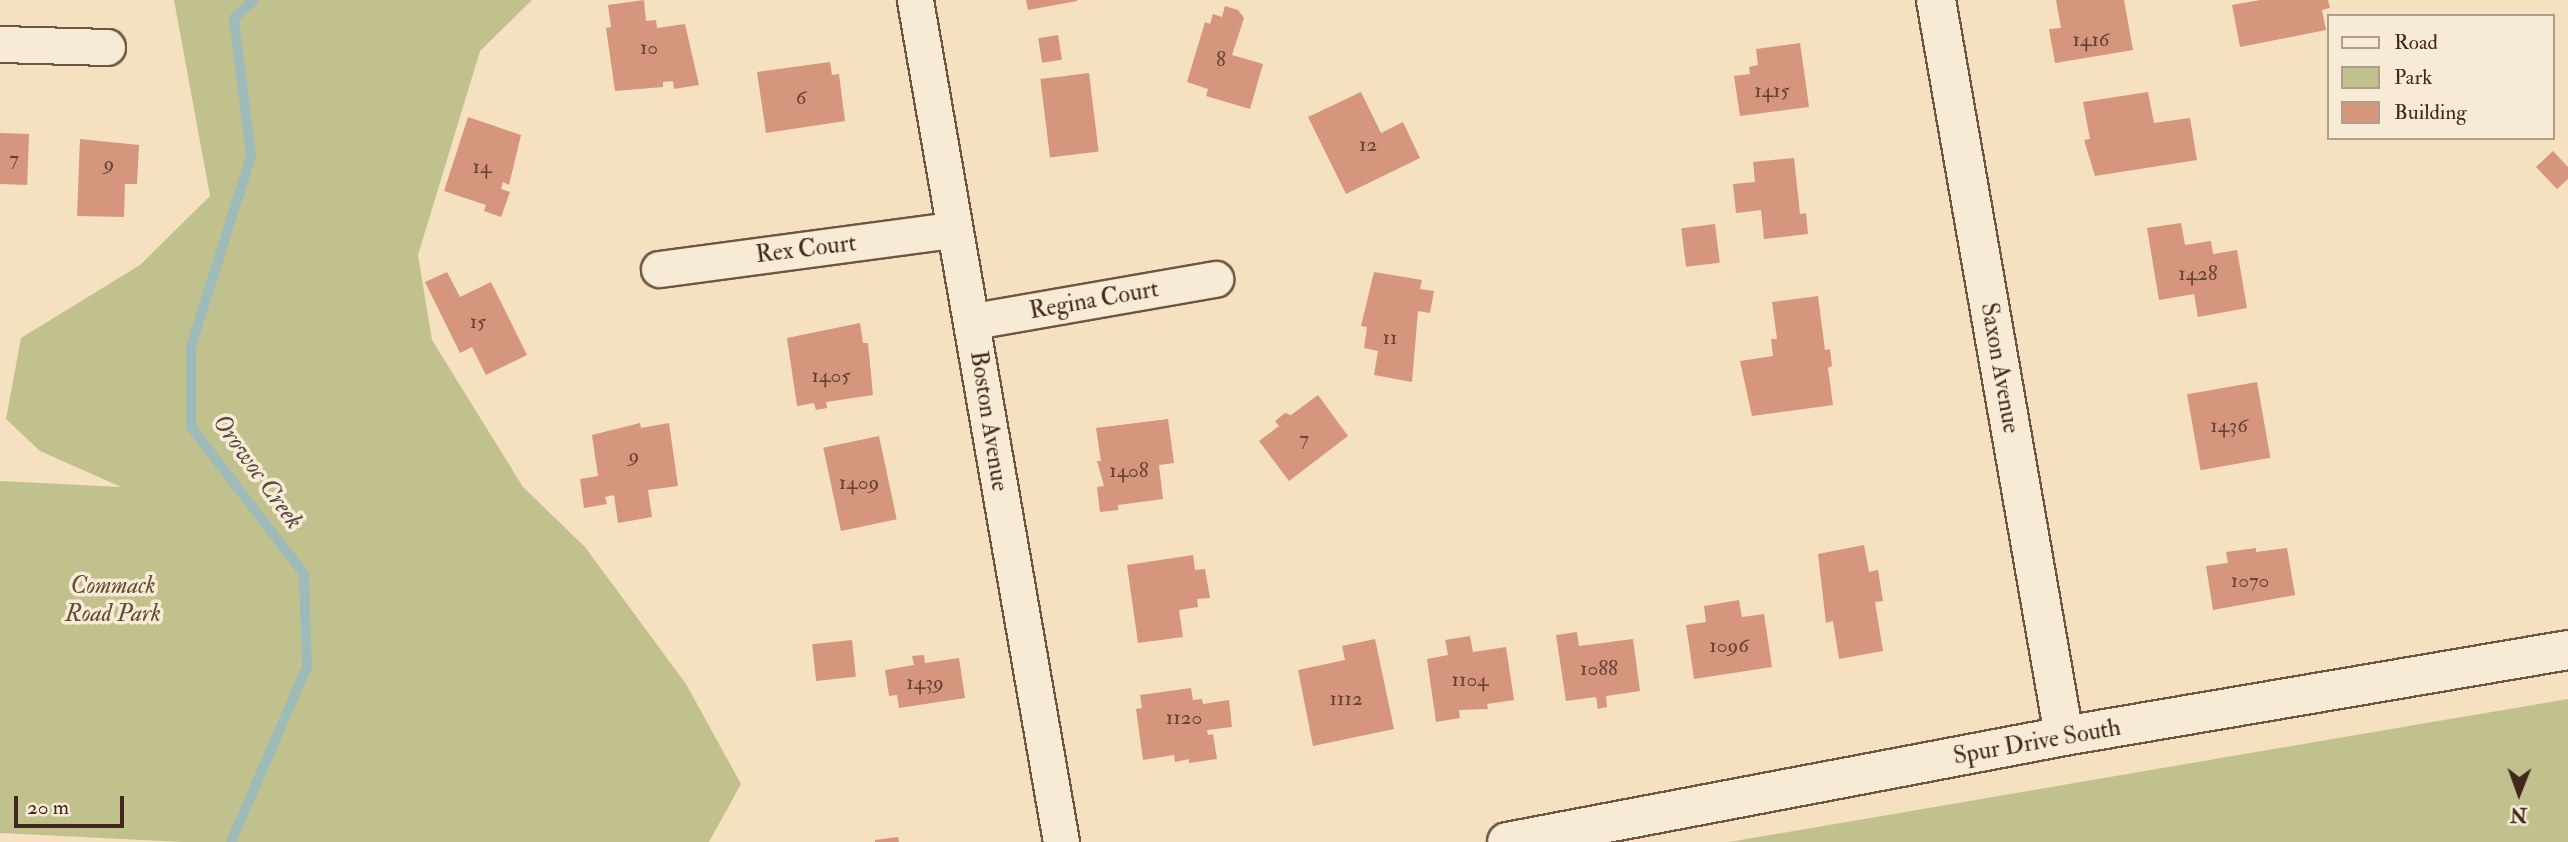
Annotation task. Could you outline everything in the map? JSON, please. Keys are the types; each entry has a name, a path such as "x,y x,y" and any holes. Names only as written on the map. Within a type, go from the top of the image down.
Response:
{"street":[{"name":"Boston Avenue","path":"915,0 953,230 974,321 1061,842"},
{"name":"Saxon Avenue","path":"1936,0 2064,736"},
{"path":"0,44 107,47"},
{"name":"Rex Court","path":"659,269 953,230"},
{"name":"Regina Court","path":"974,321 1215,279"},
{"name":"Spur Drive South","path":"1507,842 2064,736 2568,650"}],"green space":[{"name":"Commack Road Park","path":"174,0 532,0 480,51 418,255 432,340 523,487 585,547 686,684 741,784 709,842 183,842 0,833 0,481 121,487 40,451 6,419 21,338 140,265 210,196"},
{"path":"2568,699 2568,842 1729,842 2438,721"}],"building":[{"path":"644,0 646,21 656,20 657,28 685,24 699,85 674,89 673,81 663,82 663,87 615,91 606,28 611,27 608,5"},
{"path":"1026,0 1077,0 1077,1 1028,10"},
{"path":"2056,0 2124,0 2133,50 2055,63 2049,29 2061,28"},
{"path":"2260,0 2328,0 2330,8 2322,10 2326,30 2240,47 2232,5"},
{"path":"1225,6 1238,10 1244,18 1232,55 1263,64 1250,109 1206,96 1208,89 1187,82 1205,22 1210,24 1213,14 1222,17"},
{"path":"1058,35 1062,60 1042,63 1038,38"},
{"path":"1800,43 1809,107 1740,116 1734,76 1750,74 1749,67 1758,65 1756,49"},
{"path":"830,62 832,75 839,74 845,121 766,133 757,72"},
{"path":"1089,73 1099,151 1050,157 1040,79"},
{"path":"1361,92 1381,133 1403,122 1420,158 1346,194 1308,117"},
{"path":"2148,92 2154,123 2190,118 2197,160 2095,176 2084,140 2090,139 2083,102"},
{"path":"468,117 521,135 509,185 503,182 501,189 510,192 501,217 484,211 486,205 444,191"},
{"path":"0,133 29,134 27,185 0,184"},
{"path":"80,139 139,145 137,184 125,184 124,217 77,216"},
{"path":"2553,151 2568,167 2568,179 2557,189 2536,167"},
{"path":"1794,158 1800,214 1806,213 1808,234 1764,239 1761,210 1736,213 1733,184 1755,182 1753,162"},
{"path":"2181,223 2185,245 2211,241 2213,254 2237,250 2247,308 2198,317 2194,294 2159,300 2147,228"},
{"path":"1715,224 1720,263 1686,267 1681,228"},
{"path":"447,272 460,297 491,282 527,355 486,375 472,347 460,353 425,282"},
{"path":"1374,272 1422,280 1420,289 1434,291 1430,313 1418,311 1412,382 1374,375 1378,351 1364,348 1367,327 1361,326"},
{"path":"1818,296 1825,350 1830,349 1832,366 1828,368 1833,405 1752,416 1740,361 1773,356 1771,339 1777,339 1772,302"},
{"path":"860,323 863,343 868,343 873,395 826,402 827,408 816,410 814,403 797,406 787,338"},
{"path":"2257,382 2270,458 2200,470 2187,394"},
{"path":"1318,395 1348,436 1289,481 1259,441 1279,426 1275,421 1285,413 1291,415"},
{"path":"1168,419 1174,463 1159,465 1163,499 1118,505 1118,510 1100,512 1097,487 1104,486 1097,461 1101,461 1096,428"},
{"path":"640,423 641,428 669,423 678,486 648,490 652,517 618,523 614,495 605,497 607,504 584,508 580,479 598,476 592,435"},
{"path":"879,436 897,519 841,531 823,448"},
{"path":"1864,545 1869,572 1878,570 1883,601 1875,602 1883,651 1839,659 1833,621 1826,623 1818,554"},
{"path":"2256,548 2256,552 2287,548 2295,595 2213,610 2206,566 2228,563 2226,552"},
{"path":"1193,555 1195,570 1205,569 1210,598 1197,599 1198,607 1179,610 1183,637 1138,643 1127,565"},
{"path":"1739,600 1742,617 1764,614 1772,667 1694,679 1686,625 1706,622 1704,606"},
{"path":"1577,632 1579,646 1633,639 1640,691 1606,696 1607,707 1598,709 1596,697 1566,701 1556,635"},
{"path":"1470,636 1473,652 1506,647 1514,700 1487,704 1488,709 1459,710 1460,718 1436,722 1427,659 1448,655 1445,640"},
{"path":"1375,639 1394,729 1313,746 1298,670 1345,660 1342,646"},
{"path":"852,640 856,677 816,681 812,644"},
{"path":"924,655 925,663 959,658 965,698 899,708 897,695 889,696 885,670 914,665 912,656"},
{"path":"1191,688 1193,700 1202,699 1203,704 1229,700 1232,727 1207,730 1208,735 1213,734 1217,759 1175,762 1174,755 1143,760 1136,709 1142,708 1140,695"},
{"path":"898,837 899,842 875,842 875,840"}],"waterway":[{"name":"Orowoc Creek","path":"231,842 307,666 304,574 191,427 191,347 251,155 234,18 254,0"}]}
